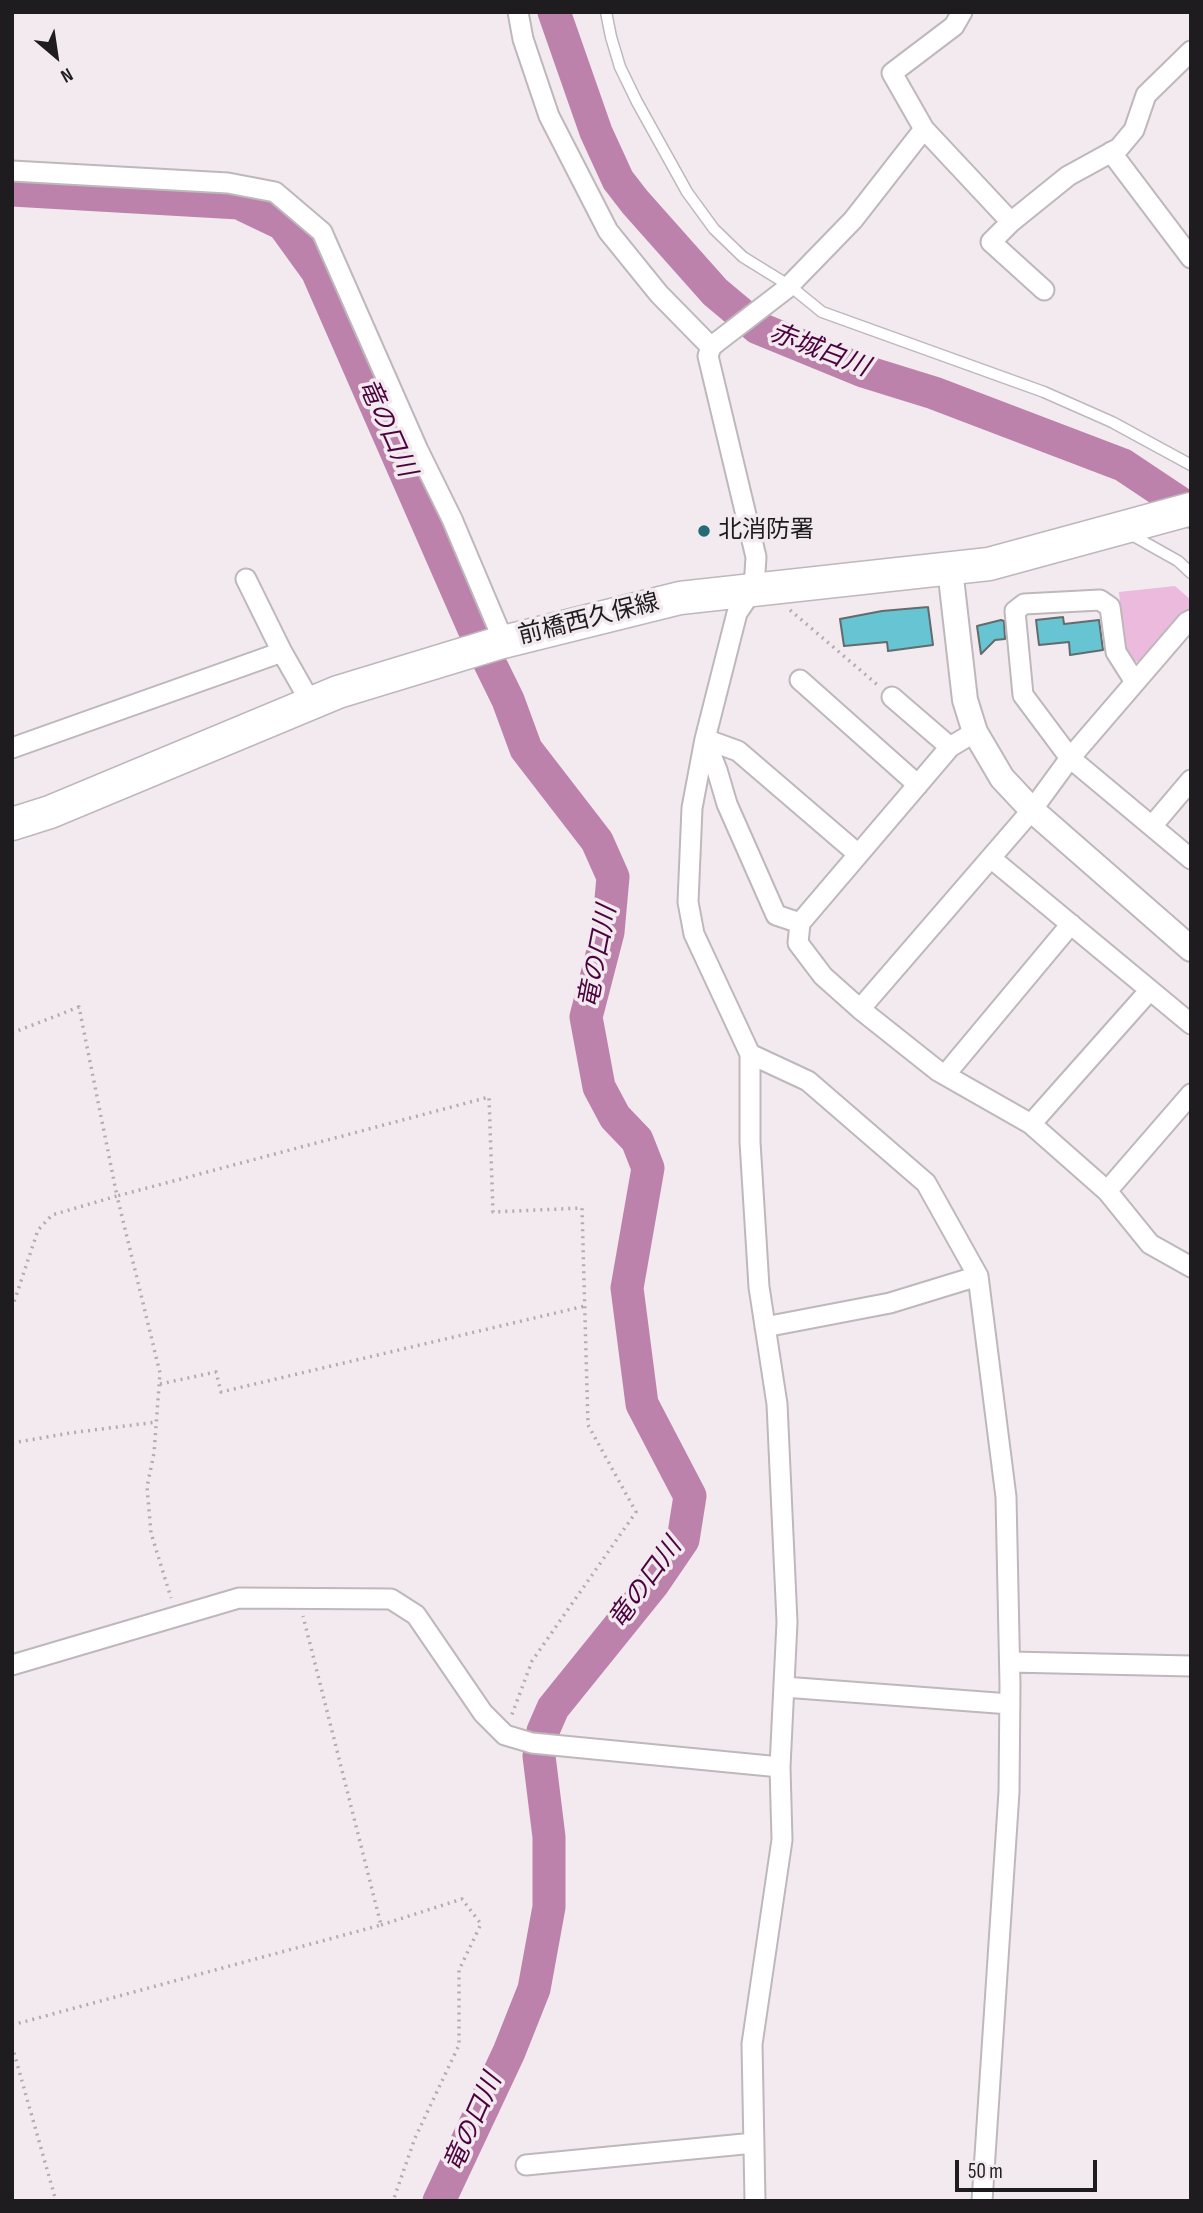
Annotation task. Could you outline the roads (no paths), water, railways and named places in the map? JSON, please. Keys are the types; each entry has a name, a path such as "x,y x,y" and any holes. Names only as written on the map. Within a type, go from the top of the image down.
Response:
{"main road":[{"name":"前橋西久保線","path":"12,824 50,812 311,703 378,678 502,643 680,597 989,564 1191,509"}],"street":[{"path":"518,12 523,39 549,116 608,231 659,293 714,345"},
{"path":"962,12 954,26 892,73 924,129 1011,222"},
{"path":"1044,290 991,242 1011,222 1068,176 1119,148 1134,130 1146,95 1191,51"},
{"path":"755,2201 752,2044 782,1840 780,1767 788,1622 777,1404 759,1287 750,1142 750,1054 694,934 688,902 692,808 705,739 737,613 754,589 756,557 708,356 714,345 788,288 853,220 924,129"},
{"path":"1111,152 1191,258"},
{"path":"12,171 228,183 275,192 322,232 418,450 452,519 502,643"},
{"path":"950,569 965,700 975,732 1002,778 1032,810 1191,949"},
{"path":"246,579 311,703"},
{"path":"1135,682 1116,652 1110,607 1100,600 1024,604 1015,611 1023,695 1070,758 1191,859"},
{"path":"860,1009 992,859 1070,758 1191,620"},
{"path":"12,748 282,652"},
{"path":"800,680 918,785"},
{"path":"892,697 950,747"},
{"path":"975,732 950,747 800,923 798,943 823,976 860,1009 945,1075 1031,1124 1107,1191 1150,1244 1188,1261"},
{"path":"705,739 738,751 858,855"},
{"path":"705,739 718,770 727,804 776,915 800,923"},
{"path":"1152,826 1191,780"},
{"path":"992,859 1191,1024"},
{"path":"945,1075 1071,924"},
{"path":"1031,1124 1150,989"},
{"path":"750,1054 808,1081 926,1183 978,1276 1006,1497 1010,1662 1008,1806 982,2201"},
{"path":"1107,1191 1191,1094"},
{"path":"765,1327 890,1303 978,1276"},
{"path":"12,1665 239,1598 391,1599 416,1615 483,1713 505,1735 532,1743 780,1767"},
{"path":"1010,1662 1191,1666"},
{"path":"784,1687 1010,1704"},
{"path":"526,2165 754,2143"}],"lane":[{"path":"606,12 620,66 687,192 715,229 743,257 822,312 1044,393 1112,422 1191,465"},
{"path":"1123,528 1178,561 1191,573"}],"waterway":[{"name":"赤城白川","path":"554,12 596,132 618,180 715,292 758,328 863,371 934,393 1123,465 1191,512"},
{"name":"竜の口川","path":"12,190 239,203 283,224 317,271 480,643 508,700 526,749 597,841 613,877 608,932 586,1017 599,1087 615,1117 637,1140 648,1168 627,1288 642,1404 690,1496 683,1540 653,1584 553,1708 543,1731 539,1756 549,1837 549,1907 534,1989 509,2052 439,2201"}],"place":[{"name":"北消防署","path":"704,531"}]}
